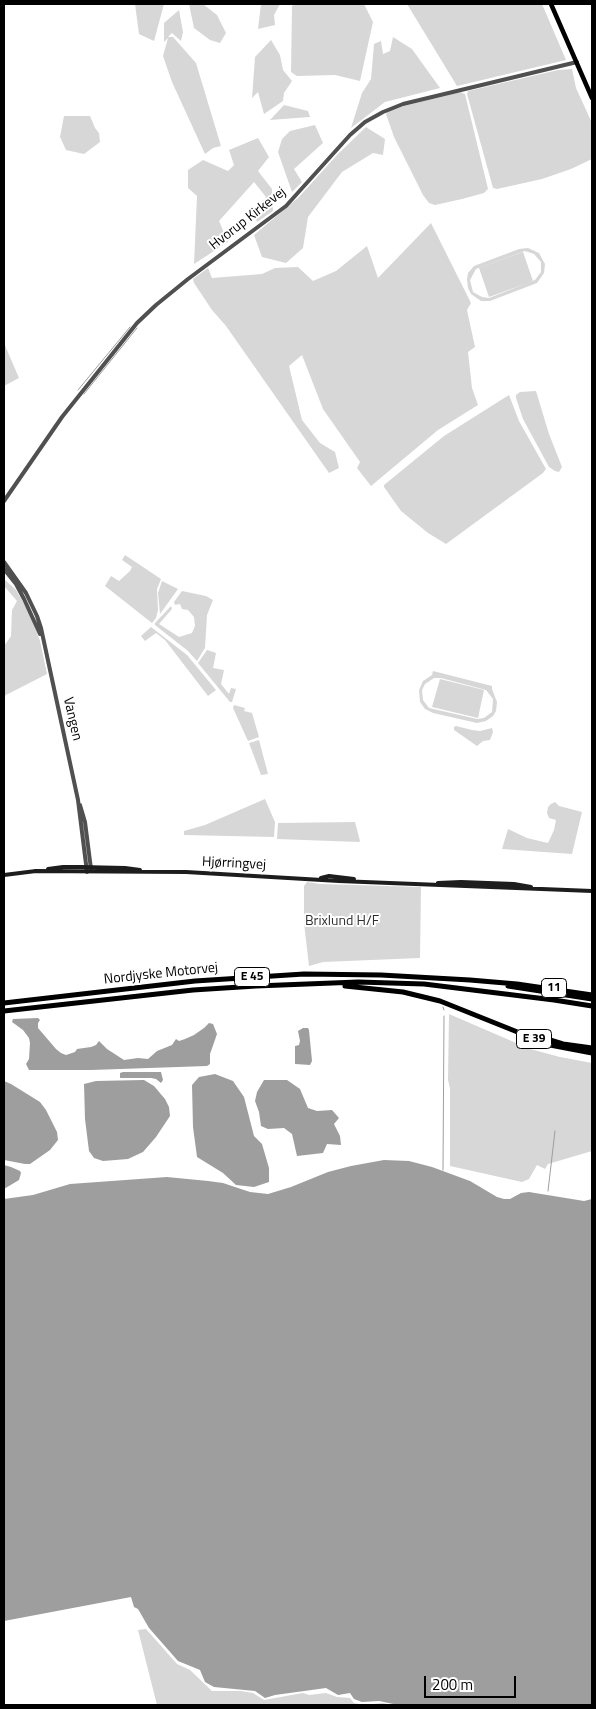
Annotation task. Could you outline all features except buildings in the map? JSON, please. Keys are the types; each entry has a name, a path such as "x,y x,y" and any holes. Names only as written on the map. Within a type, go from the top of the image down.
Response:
{"highway":[{"name":"Nordjyske Motorvej","path":"4,1001 195,981 304,974 381,975 470,980"},
{"name":"11","path":"470,980 592,993"},
{"name":"E 45","path":"470,980 592,999"},
{"name":"E 45","path":"329,984 358,982 424,984 592,1006"},
{"name":"Nordjyske Motorvej","path":"4,1012 76,1002 193,990 266,985 329,984"},
{"name":"E 39","path":"329,984 403,992 440,1001 550,1045 592,1053"},
{"path":"479,1016 563,1044 592,1048"}],"main road":[{"path":"551,4 592,98"},
{"name":"Hjørringvej","path":"4,875 125,868 147,871 319,879 329,876 363,881 425,884 461,882 514,884 540,888 592,891"}],"street":[{"name":"Hvorup Kirkevej","path":"4,501 62,417 137,323 188,279 286,206 350,135 365,122 403,104 576,62"},
{"name":"Vangen","path":"4,562 32,604 41,628 78,800 85,822 88,869"},
{"name":"Vangen","path":"4,569 16,584 24,599 34,618 43,643"}],"green space":[{"path":"135,4 164,4 154,41 139,34"},
{"path":"189,4 203,4 217,15 226,33 220,43 210,40 194,28"},
{"path":"261,4 280,4 274,15 275,25 258,29"},
{"path":"295,4 364,4 373,22 360,81 335,75 297,76 291,72 292,6"},
{"path":"407,4 542,4 566,60 457,86"},
{"path":"179,10 183,32 181,41 172,33 168,37 173,37 196,63 221,146 213,148 205,154 172,82 163,56 168,38 164,42 164,23"},
{"path":"393,37 412,49 440,88 385,102 351,128 362,93 371,79 374,44 381,41 383,54 390,51"},
{"path":"271,40 280,55 283,70 292,81 284,93 283,101 264,114 258,92 252,98 255,57"},
{"path":"572,69 576,88 592,123 592,159 542,179 497,189 493,188 467,94 468,91 558,70"},
{"path":"460,92 465,94 488,189 484,193 435,205 429,203 423,195 394,137 386,114 388,111 400,107"},
{"path":"284,105 308,111 310,117 270,120"},
{"path":"64,116 90,116 99,133 100,142 84,154 66,150 60,137"},
{"path":"315,125 323,143 294,169 302,182 292,192 278,152 282,139 290,131"},
{"path":"366,127 385,139 383,155 373,153 342,172 308,217 303,248 286,263 262,257 254,235 298,198 338,154"},
{"path":"258,138 269,157 258,171 272,189 273,211 257,222 254,213 266,197 254,182 219,221 228,242 194,264 197,196 188,188 188,170 203,160 228,171 234,165 229,150"},
{"path":"431,223 471,303 467,310 475,347 468,352 472,388 478,405 438,430 371,486 357,468 360,462 323,409 302,355 289,366 302,420 320,443 335,452 339,468 329,473 226,326 212,310 193,279 208,268 212,278 262,274 275,268 298,267 313,281 336,271 367,246 378,278"},
{"path":"528,248 539,253 545,264 544,273 537,283 490,301 481,301 471,294 467,279 468,273 474,266 519,249","holes":["525,251 534,254 541,262 541,272 535,280 489,298 482,297 473,292 470,280 476,269"]},
{"path":"523,252 533,281 489,297 479,268"},
{"path":"4,343 19,378 4,386"},
{"path":"536,391 549,434 562,467 559,472 549,467 523,419 516,398 516,395 520,392"},
{"path":"509,395 519,421 546,469 446,544 428,533 401,511 384,485 444,436"},
{"path":"125,555 161,579 157,589 158,610 156,618 152,623 105,586 111,576 119,581 130,571 132,567 122,560"},
{"path":"4,579 16,590 31,616 40,641 47,674 4,696 4,646 11,636 12,610 17,601 4,586"},
{"path":"162,581 178,589 160,614 158,593"},
{"path":"182,591 206,596 213,600 207,615 205,648 197,661 188,651 155,625 171,606 172,609 159,624 179,637 192,633 195,626 194,617 188,610 182,609 180,604 175,605 174,602"},
{"path":"151,627 187,655 216,690 208,696 165,640 156,633 145,641 141,636"},
{"path":"207,650 216,653 213,668 224,670 221,684 229,694 231,688 236,689 232,702 230,702 198,663"},
{"path":"433,671 492,686 497,702 496,711 493,716 486,721 477,723 433,713 425,709 420,702 419,690 423,681 432,675","holes":["434,678 441,678 486,690 493,699 492,712 484,718 477,719 429,708 423,700 422,690 425,684"]},
{"path":"440,679 484,690 478,718 432,707"},
{"path":"234,705 245,708 244,711 252,713 259,737 248,741 233,708"},
{"path":"456,726 480,731 492,728 493,732 490,740 483,741 477,746 454,730"},
{"path":"259,740 268,774 261,775 249,743"},
{"path":"265,799 275,822 274,837 184,835 184,831 205,825"},
{"path":"555,802 559,806 582,812 572,854 502,849 508,829 527,838 548,843 556,820 549,818 547,813 548,807"},
{"path":"355,822 359,842 277,839 278,823"},
{"name":"Brixlund H/F","path":"307,882 421,887 420,958 323,962 309,966 304,923 304,886"},
{"path":"449,1014 530,1049 592,1063 592,1151 548,1164 545,1169 537,1165 529,1179 522,1182 450,1166"},
{"path":"146,1629 177,1664 190,1670 212,1691 253,1693 264,1700 303,1693 309,1695 326,1693 337,1697 350,1698 354,1703 363,1705 157,1705 138,1630"},
{"path":"383,1703 391,1705 363,1705"}],"shaded area":[{"path":"38,1018 40,1020 38,1028 56,1049 66,1055 75,1052 77,1049 96,1045 99,1041 107,1049 124,1060 148,1059 157,1051 172,1045 176,1039 179,1041 194,1035 209,1023 213,1024 217,1034 210,1054 210,1064 207,1066 29,1070 26,1064 29,1059 29,1038 23,1030 12,1022 13,1019"},
{"path":"308,1028 309,1030 312,1061 310,1065 295,1064 295,1046 299,1045 300,1041 298,1031"},
{"path":"161,1072 163,1080 161,1083 151,1078 120,1078 120,1073"},
{"path":"215,1074 233,1081 244,1097 254,1136 262,1144 269,1168 269,1182 254,1187 236,1185 223,1173 197,1157 193,1127 192,1085 199,1077"},
{"path":"144,1080 154,1086 165,1099 169,1107 170,1116 143,1152 128,1159 103,1161 94,1158 89,1151 85,1119 84,1084 96,1081"},
{"path":"264,1080 287,1080 300,1089 308,1108 317,1111 332,1110 339,1118 334,1124 340,1136 341,1145 327,1144 323,1153 297,1156 292,1134 284,1128 268,1129 261,1126 255,1101 257,1092"},
{"path":"4,1081 40,1102 57,1132 58,1140 50,1150 30,1164 4,1160"},
{"path":"384,1160 409,1161 432,1167 470,1181 497,1197 504,1199 510,1199 521,1193 529,1192 584,1201 592,1199 592,1705 398,1705 379,1701 362,1702 354,1699 350,1693 338,1695 326,1688 265,1698 255,1691 214,1687 205,1682 200,1670 178,1661 149,1628 138,1609 134,1607 131,1597 4,1621 4,1199 33,1195 70,1184 167,1177 223,1183 250,1192 268,1194 328,1172"},
{"path":"4,1165 21,1173 19,1180 4,1189"}],"waterway":[{"path":"78,390 130,327"},
{"path":"84,394 137,328"},
{"path":"443,1170 444,1016"},
{"path":"548,1191 555,1131"},
{"path":"592,1190 592,1196"}]}
